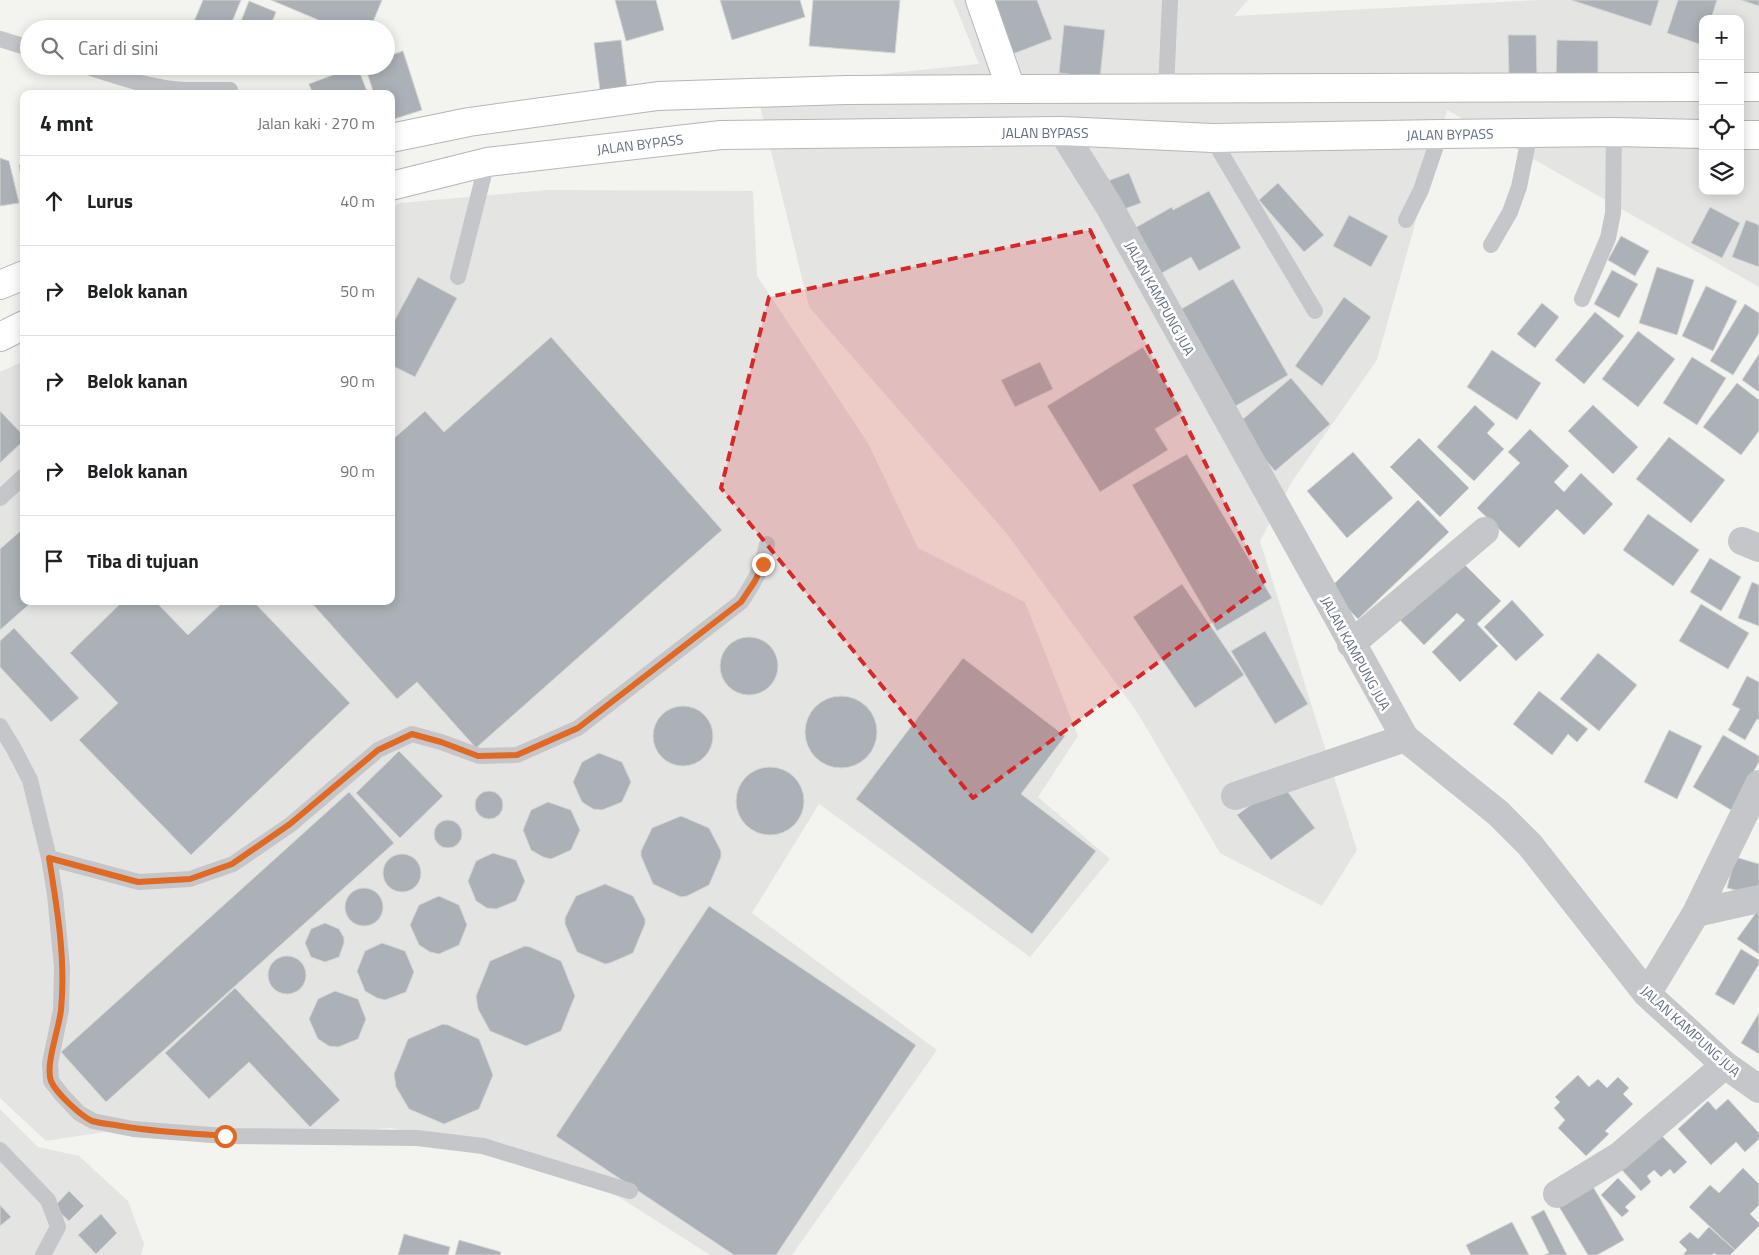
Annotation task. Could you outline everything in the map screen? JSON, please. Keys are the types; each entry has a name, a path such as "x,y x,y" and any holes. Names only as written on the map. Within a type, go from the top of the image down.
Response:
{"main road":[{"path":"980,0 1011,89"},
{"path":"395,137 469,122 658,96 846,90 1699,87"},
{"path":"1744,87 1759,87"},
{"name":"JALAN BYPASS","path":"395,185 487,162 722,135 1062,130 1212,138 1614,132 1699,134"},
{"path":"1744,135 1759,135"},
{"path":"0,285 20,276"},
{"path":"0,337 20,327"}],"street":[{"name":"JALAN KAMPUNG JUA","path":"1062,130 1109,206 1405,738 1498,813 1530,845 1647,994 1725,1065 1759,1089"},
{"path":"1351,644 1485,531"},
{"path":"1235,796 1405,738"},
{"path":"1647,994 1696,913 1759,784"},
{"path":"1696,913 1759,899"},
{"path":"1558,1194 1619,1156 1725,1065"}],"lane":[{"path":"1166,89 1170,0"},
{"path":"0,39 20,45"},
{"path":"114,75 142,84 171,90"},
{"path":"1582,299 1608,238 1613,212 1614,132"},
{"path":"1491,245 1510,212 1519,187 1530,133"},
{"path":"1406,220 1421,190 1440,134"},
{"path":"1212,138 1315,311"},
{"path":"458,277 487,162"},
{"path":"0,498 20,480"},
{"path":"49,858 138,882 190,879 232,864 290,824 378,750 412,734 441,742 478,756 517,755 578,728 741,602 755,581 763,564 766,544"},
{"path":"0,726 30,780 49,858 55,895 62,967 61,1010 50,1063 51,1082 79,1113 93,1121 133,1129 225,1136 417,1138 483,1146 630,1191"},
{"path":"0,1150 48,1200 58,1227 43,1255"}],"highlighted area":[{"path":"1090,230 1265,584 973,798 721,488 769,297"}],"shaded area":[{"path":"953,0 1248,0 1234,16 1539,0 1759,0 1759,287 1447,110 1377,360 1293,480 1260,541 1357,850 1322,906 1220,853 1137,712 1007,534 809,307 755,85 979,64"},
{"path":"548,190 753,191 757,276 868,443 918,548 1025,602 1078,736 1038,797 1110,859 1030,957 819,804 752,913 937,1050 792,1255 710,1255 619,1197 521,1155 391,1128 272,1136 118,1130 46,1141 0,1098 0,372 20,363 20,605 395,605 395,205 400,203"},
{"path":"0,1109 38,1147 79,1156 128,1201 144,1244 141,1255 0,1255"}],"building":[{"path":"203,0 241,0 233,20 195,20"},
{"path":"271,0 382,0 374,20 319,20"},
{"path":"615,0 656,0 664,30 626,41"},
{"path":"720,0 800,0 805,17 732,40"},
{"path":"813,0 900,0 895,53 809,46"},
{"path":"990,0 1037,0 1052,39 1010,55"},
{"path":"1571,0 1659,0 1651,26"},
{"path":"1678,0 1717,0 1712,15 1699,15 1699,44 1667,33"},
{"path":"1741,0 1759,0 1759,6"},
{"path":"249,1 276,12 273,20 242,20"},
{"path":"1064,25 1105,30 1100,78 1059,73"},
{"path":"1508,35 1536,35 1537,76 1509,77"},
{"path":"621,40 627,87 600,90 594,43"},
{"path":"1557,40 1598,41 1598,79 1556,78"},
{"path":"403,51 422,110 395,119 395,90 373,90 368,75 395,75 395,54"},
{"path":"333,75 361,75 366,90 311,90 309,84"},
{"path":"0,158 9,161 19,203 0,206"},
{"path":"1129,173 1141,203 1116,212 1105,182"},
{"path":"1278,183 1324,235 1304,252 1259,200"},
{"path":"1209,191 1241,248 1199,271 1191,257 1160,274 1135,228 1172,207 1173,210"},
{"path":"1710,207 1740,223 1722,258 1691,243"},
{"path":"1349,215 1388,236 1371,267 1333,246"},
{"path":"1746,220 1759,225 1759,267 1732,257"},
{"path":"1621,236 1649,251 1635,276 1608,260"},
{"path":"1657,267 1694,280 1677,335 1639,323"},
{"path":"1612,270 1638,284 1619,318 1594,304"},
{"path":"418,277 457,298 415,377 395,367 395,320"},
{"path":"1233,279 1288,375 1234,407 1178,311"},
{"path":"1706,286 1737,301 1713,351 1682,336"},
{"path":"1344,297 1371,317 1322,386 1295,366"},
{"path":"1542,303 1559,317 1535,348 1517,334"},
{"path":"1745,304 1759,313 1759,333 1733,375 1710,361"},
{"path":"1595,312 1624,336 1584,384 1555,360"},
{"path":"1638,331 1675,359 1638,407 1602,379"},
{"path":"551,337 722,530 476,748 417,682 397,699 314,605 395,605 395,437 425,411 444,432"},
{"path":"1143,347 1183,412 1155,429 1168,450 1100,492 1047,406"},
{"path":"1492,350 1541,383 1517,420 1467,387"},
{"path":"1759,354 1759,392 1742,380"},
{"path":"1692,357 1726,378 1697,425 1663,403"},
{"path":"1040,362 1053,389 1015,407 1001,380"},
{"path":"1291,378 1330,424 1275,471 1236,425"},
{"path":"1737,383 1759,400 1759,431 1741,455 1703,427"},
{"path":"1475,405 1495,424 1487,433 1504,449 1474,481 1437,447"},
{"path":"1593,405 1638,447 1613,474 1568,431"},
{"path":"0,411 20,432 20,444 0,463"},
{"path":"1530,429 1569,466 1554,482 1564,492 1581,473 1613,504 1584,535 1557,509 1519,548 1477,508 1520,463 1508,452"},
{"path":"1669,437 1725,480 1691,523 1636,479"},
{"path":"1419,438 1469,488 1440,517 1390,467"},
{"path":"1353,452 1393,498 1347,538 1307,491"},
{"path":"1187,454 1272,598 1217,631 1132,485"},
{"path":"1418,500 1449,532 1358,619 1329,589"},
{"path":"1648,514 1699,550 1673,586 1623,550"},
{"path":"20,532 20,605 28,605 0,630 0,549"},
{"path":"1710,558 1741,577 1721,611 1690,592"},
{"path":"1461,561 1501,601 1477,624 1498,646 1460,682 1432,652 1465,620 1457,613 1424,645 1397,617"},
{"path":"1752,582 1759,585 1759,626 1738,618"},
{"path":"1182,584 1244,675 1195,708 1133,617"},
{"path":"1512,600 1544,635 1516,661 1484,627"},
{"path":"1701,604 1749,633 1728,669 1679,641"},
{"path":"119,605 159,605 188,635 220,605 257,605 350,703 191,855 79,740 118,703 70,653"},
{"path":"14,628 79,698 51,722 0,667 0,641"},
{"path":"1265,631 1308,704 1275,724 1231,651"},
{"path":"743,637 755,637 770,645 778,660 778,672 770,687 755,695 743,695 728,687 720,672 720,660 728,645"},
{"path":"1598,653 1637,685 1599,731 1560,699"},
{"path":"963,658 1065,736 1021,794 1096,851 1032,934 856,799"},
{"path":"1747,676 1759,682 1759,720 1757,719 1745,740 1728,730 1740,709 1732,705"},
{"path":"1539,691 1588,729 1577,742 1568,734 1552,755 1513,724"},
{"path":"841,696 855,699 867,706 874,718 877,732 874,746 867,758 855,765 841,768 827,765 815,758 808,746 805,732 808,718 815,706 827,699"},
{"path":"683,706 700,711 708,719 713,736 708,753 700,761 683,766 666,761 658,753 653,736 658,719 666,711"},
{"path":"1669,730 1702,746 1677,799 1644,782"},
{"path":"1723,735 1759,756 1759,762 1731,810 1693,787"},
{"path":"399,751 443,796 400,838 356,793"},
{"path":"599,753 622,762 631,782 622,802 602,810 593,809 582,802 573,782 582,762"},
{"path":"777,767 789,773 798,782 804,794 802,814 794,825 777,835 763,835 746,825 738,814 736,794 746,777 757,769"},
{"path":"1281,783 1315,828 1271,860 1237,815"},
{"path":"489,791 499,795 503,805 499,815 489,819 479,815 475,805 479,795"},
{"path":"349,792 394,843 106,1102 61,1052"},
{"path":"548,802 571,810 580,830 571,850 551,859 531,850 523,830 531,810"},
{"path":"681,816 709,828 721,851 721,857 709,885 681,897 653,884 641,856 641,851 652,828"},
{"path":"448,820 458,824 462,834 458,844 448,848 438,844 434,834 438,824"},
{"path":"493,853 516,860 525,881 516,901 496,909 487,908 476,901 468,881 476,861"},
{"path":"402,854 415,860 421,873 415,886 402,892 389,886 383,873 389,860"},
{"path":"1735,857 1759,864 1757,895 1727,888"},
{"path":"605,884 633,896 645,919 645,924 633,953 605,964 577,952 565,924 565,918 576,896"},
{"path":"364,888 377,894 383,907 377,920 364,926 351,920 345,907 351,894"},
{"path":"439,896 459,905 467,925 459,945 439,954 430,952 419,945 410,925 419,905"},
{"path":"709,906 916,1045 776,1255 734,1255 556,1136"},
{"path":"1759,911 1759,954 1737,939"},
{"path":"325,923 339,929 344,938 344,943 339,957 325,962 311,957 305,943 311,929"},
{"path":"382,943 405,951 414,972 406,992 385,1000 365,991 357,971 365,951"},
{"path":"525,946 561,961 575,996 561,1031 526,1046 490,1031 478,1009 476,996 490,961"},
{"path":"1741,949 1759,960 1759,964 1734,1005 1715,994"},
{"path":"287,956 300,962 306,975 300,988 287,994 274,988 268,975 274,962"},
{"path":"235,988 340,1100 310,1127 249,1062 209,1099 165,1053"},
{"path":"335,991 358,999 366,1019 358,1039 338,1047 329,1046 318,1039 309,1019 318,999"},
{"path":"1759,1013 1759,1054 1741,1043"},
{"path":"443,1024 479,1039 493,1075 479,1109 444,1124 409,1109 396,1087 394,1074 408,1039"},
{"path":"1578,1075 1589,1087 1598,1079 1607,1088 1618,1077 1629,1088 1623,1094 1633,1104 1605,1131 1609,1134 1586,1156 1558,1128 1565,1120 1554,1108 1560,1102 1555,1097"},
{"path":"1728,1099 1759,1133 1759,1139 1745,1152 1736,1142 1711,1165 1678,1129 1708,1101 1716,1110"},
{"path":"1660,1134 1687,1162 1674,1174 1670,1169 1661,1177 1654,1170 1647,1176 1651,1182 1641,1191 1622,1170"},
{"path":"1743,1168 1759,1184 1759,1205 1750,1214 1759,1223 1759,1226 1735,1250 1689,1207 1710,1185 1719,1193"},
{"path":"1618,1178 1636,1197 1625,1207 1629,1211 1622,1217 1601,1195"},
{"path":"1592,1185 1624,1240 1597,1255 1588,1255 1558,1205"},
{"path":"69,1191 84,1206 69,1221 54,1207"},
{"path":"0,1205 11,1217 0,1226"},
{"path":"1544,1210 1567,1255 1544,1255 1549,1253 1531,1217"},
{"path":"101,1214 117,1233 96,1254 78,1235"},
{"path":"1512,1222 1529,1255 1471,1255 1466,1245"},
{"path":"1709,1227 1735,1250 1730,1255 1717,1255 1714,1253 1712,1255 1683,1255 1687,1250 1679,1242 1690,1232 1698,1239"},
{"path":"404,1234 450,1247 448,1255 398,1255"},
{"path":"459,1240 501,1252 500,1255 455,1255"}],"route":[{"path":"225,1136 133,1129 93,1121 79,1113 51,1082 50,1063 61,1010 62,967 55,895 49,858 138,882 190,879 232,864 290,824 378,750 412,734 441,742 478,756 517,755 578,728 741,602 755,581 763,564"}]}
